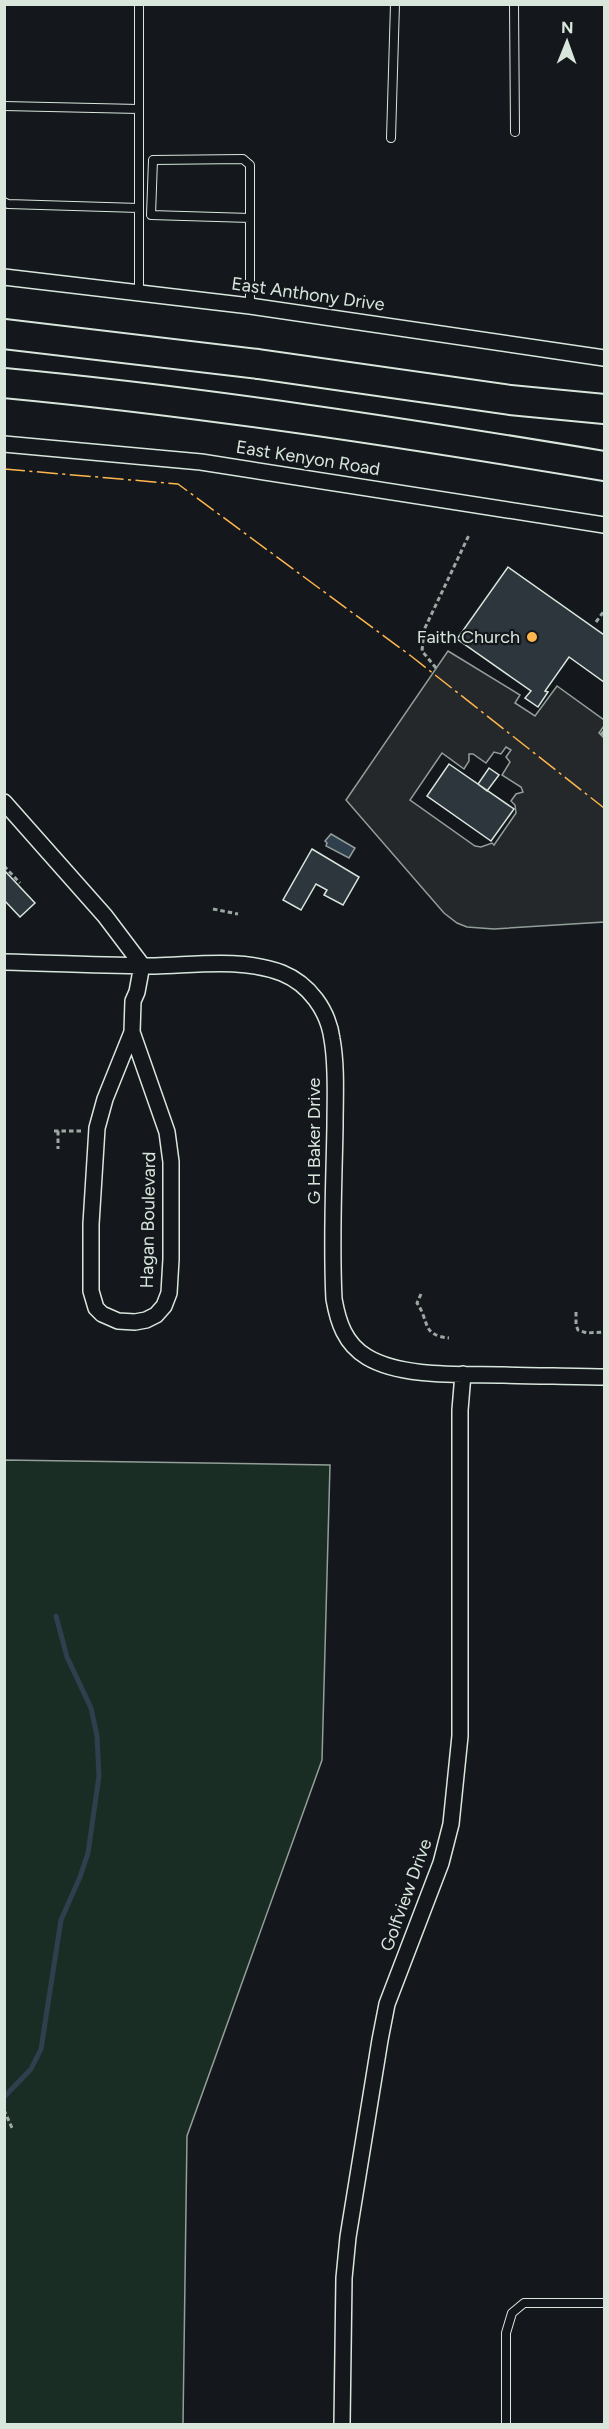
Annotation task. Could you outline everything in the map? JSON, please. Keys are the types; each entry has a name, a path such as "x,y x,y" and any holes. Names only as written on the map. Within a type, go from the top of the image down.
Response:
{"highway":[{"path":"4,334 258,364 510,400 604,409"},
{"path":"4,383 241,411 450,440 604,466"},
{"path":"510,400 604,421"}],"street":[{"name":"East Anthony Drive","path":"4,277 250,306 604,358"},
{"name":"East Kenyon Road","path":"4,444 201,462 604,525"},
{"path":"4,802 105,916 142,965"},
{"name":"G H Baker Drive","path":"4,962 228,964 259,967 282,973 297,981 320,1005 333,1040 335,1096 333,1290 337,1316 343,1331 360,1352 385,1366 463,1374 604,1377"},
{"name":"Hagan Boulevard","path":"132,1032 167,1132 171,1162 169,1293 164,1306 156,1315 135,1322 117,1321 102,1314 96,1308 91,1291 91,1224 97,1132 105,1099 132,1032 133,1001 142,965"},
{"name":"Golfview Drive","path":"342,2424 344,2278 348,2237 380,2040 387,2004 441,1863 451,1824 456,1787 460,1724 460,1410 463,1374"}],"lane":[{"path":"138,292 139,4"},
{"path":"391,138 395,4"},
{"path":"514,4 515,132"},
{"path":"4,106 139,108"},
{"path":"250,218 155,217 151,215 153,160 243,159 250,165 250,218 250,306"},
{"path":"4,202 8,204 139,208"},
{"path":"506,2424 506,2333 512,2313 524,2303 604,2303"}],"path":[{"path":"436,668 422,651 424,630 469,535"},
{"path":"597,622 604,611"},
{"path":"4,866 20,883"},
{"path":"213,909 238,914"},
{"path":"58,1149 56,1131 97,1132"},
{"path":"421,1294 417,1303 423,1312 429,1331 433,1335 449,1338"},
{"path":"576,1312 578,1330 587,1333 604,1332"},
{"path":"4,2110 12,2128"}],"green space":[{"path":"5,1460 330,1465 322,1760 187,2136 183,2424 5,2424"}],"shaded area":[{"path":"448,651 520,695 515,703 535,716 557,686 604,720 604,726 599,733 603,737 604,735 604,922 494,929 467,927 457,923 444,913 346,800","holes":["506,747 511,750 506,757 510,762 502,775 521,787 523,792 516,794 511,801 515,805 516,813 494,845 492,843 481,847 475,846 410,800 442,753 464,769 469,761 469,754 473,754 486,763 494,752 501,754"]}],"water":[{"path":"331,834 355,848 349,858 326,846 325,841"}],"building":[{"name":"Faith Church","path":"508,567 604,635 604,682 569,657 545,691 548,692 538,707 525,698 531,691 457,639"},
{"path":"449,764 514,809 491,841 427,796"},
{"path":"489,768 499,775 487,791 478,784"},
{"path":"312,849 359,877 343,905 324,895 327,890 316,884 301,910 283,900"},
{"path":"4,870 35,903 20,917 4,900"}],"waterway":[{"path":"5,2096 31,2069 41,2049 61,1920 88,1853 99,1776 97,1736 91,1708 67,1657 56,1616"}],"power":[{"path":"4,469 178,484 411,656 604,808"}],"place":[{"name":"Faith Church","path":"532,637"}]}
